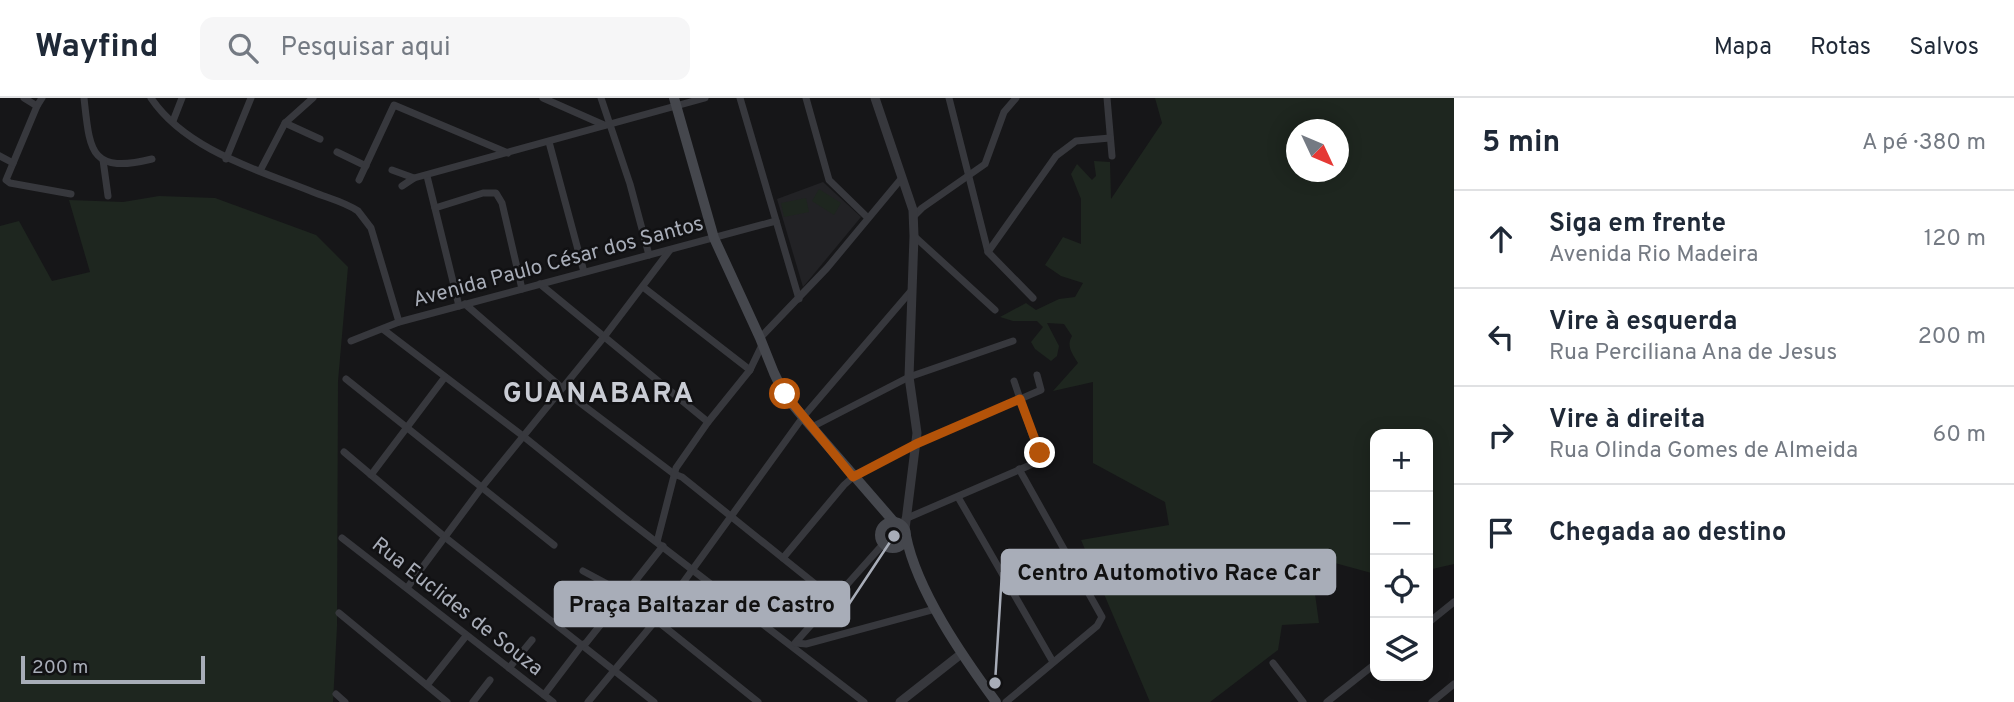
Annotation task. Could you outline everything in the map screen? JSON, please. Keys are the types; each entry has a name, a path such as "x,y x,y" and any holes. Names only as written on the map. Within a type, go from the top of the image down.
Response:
{"main road":[{"path":"675,102 714,238 785,394 875,503 901,526 935,608 961,654 996,702"},
{"path":"875,503 882,517 881,538 904,553 916,567"},
{"path":"882,529 887,524 901,526"},
{"path":"889,545 903,542 901,526"}],"street":[{"path":"24,98 37,106"},
{"path":"42,98 6,180 71,194"},
{"path":"84,98 88,139 93,151 103,160 114,165 127,165 152,159"},
{"path":"151,98 173,121 205,147 226,159 354,208 366,218 399,322"},
{"path":"173,121 182,98"},
{"path":"226,159 251,98"},
{"path":"260,171 285,123 313,98"},
{"path":"543,98 606,125"},
{"path":"601,98 606,125 630,184 649,255"},
{"path":"402,186 414,178 550,142 675,102 705,98"},
{"path":"740,98 799,299"},
{"path":"807,98 829,180 867,217"},
{"path":"874,98 913,217 909,377 917,433 901,526"},
{"path":"949,98 988,252 1033,298"},
{"path":"913,217 985,164 1004,113 1016,98"},
{"path":"1107,98 1112,156"},
{"path":"359,180 394,105 509,153"},
{"path":"285,123 320,139"},
{"path":"988,252 1056,156 1076,141 1110,138"},
{"path":"550,142 584,272"},
{"path":"337,152 366,166"},
{"path":"0,156 13,163"},
{"path":"103,160 107,195"},
{"path":"392,170 414,178"},
{"path":"427,176 462,305 562,388"},
{"path":"544,695 625,594 660,544 676,468 708,422 750,370 761,341 901,179"},
{"path":"435,208 483,193 496,193 502,203 522,289"},
{"name":"Avenida Paulo César dos Santos","path":"351,341 399,322 776,220"},
{"path":"914,236 995,310"},
{"path":"407,588 482,487 604,337 671,249"},
{"path":"540,284 708,422"},
{"path":"643,287 750,370"},
{"path":"588,702 656,620 803,417 911,291"},
{"path":"384,330 794,645 864,702"},
{"path":"812,428 909,377 1013,341"},
{"path":"783,558 853,477 916,444 1041,390 1037,374"},
{"path":"371,475 445,377"},
{"path":"346,379 554,545"},
{"path":"901,526 1035,463 1040,458 1014,381"},
{"path":"575,399 674,474 682,477 835,600"},
{"path":"344,452 446,538 654,702"},
{"path":"1006,702 1097,626 1102,617 1019,469"},
{"path":"958,497 1053,662"},
{"name":"Rua Euclides de Souza","path":"342,538 552,702"},
{"path":"794,645 889,545"},
{"path":"583,572 625,594"},
{"path":"1433,618 1454,602"},
{"path":"794,645 935,608"},
{"path":"339,613 447,702"},
{"path":"656,620 758,702"},
{"path":"427,685 466,636"},
{"path":"509,668 532,640"},
{"path":"900,702 961,654"},
{"path":"1273,663 1303,702"},
{"path":"1327,702 1370,668"},
{"path":"473,702 490,680"},
{"path":"1432,702 1454,684"},
{"path":"336,694 345,702"}],"shaded area":[{"path":"1155,98 1454,98 1454,564 1433,569 1433,429 1370,429 1370,573 1324,560 1315,594 1319,623 1282,625 1278,650 1210,702 1150,702 1081,540 1169,525 1165,502 1093,463 1093,382 1053,391 1078,363 1070,346 1072,336 1064,324 1047,323 1059,346 1057,356 1051,361 1035,349 1031,342 1043,327 1037,321 1013,321 1000,317 1026,303 1036,310 1059,299 1075,297 1083,283 1061,276 1045,265 1063,237 1081,244 1081,199 1071,174 1077,164 1092,180 1096,176 1094,161 1110,162 1111,199 1162,123"},
{"path":"823,182 861,217 803,287 777,199"},
{"path":"819,189 841,203 834,215 812,201"},
{"path":"159,196 215,198 316,235 348,267 338,381 337,626 333,702 0,702 0,226 19,221 52,281 90,272 69,200 123,202"},
{"path":"806,198 809,212 784,217 781,203"}],"place":[{"name":"Praça Baltazar de Castro","path":"894,536"},
{"name":"Centro Automotivo Race Car","path":"995,683"}],"district":[{"name":"GUANABARA","path":"599,392"}],"route":[{"path":"785,394 853,477 916,444 1020,399 1040,453"}]}
